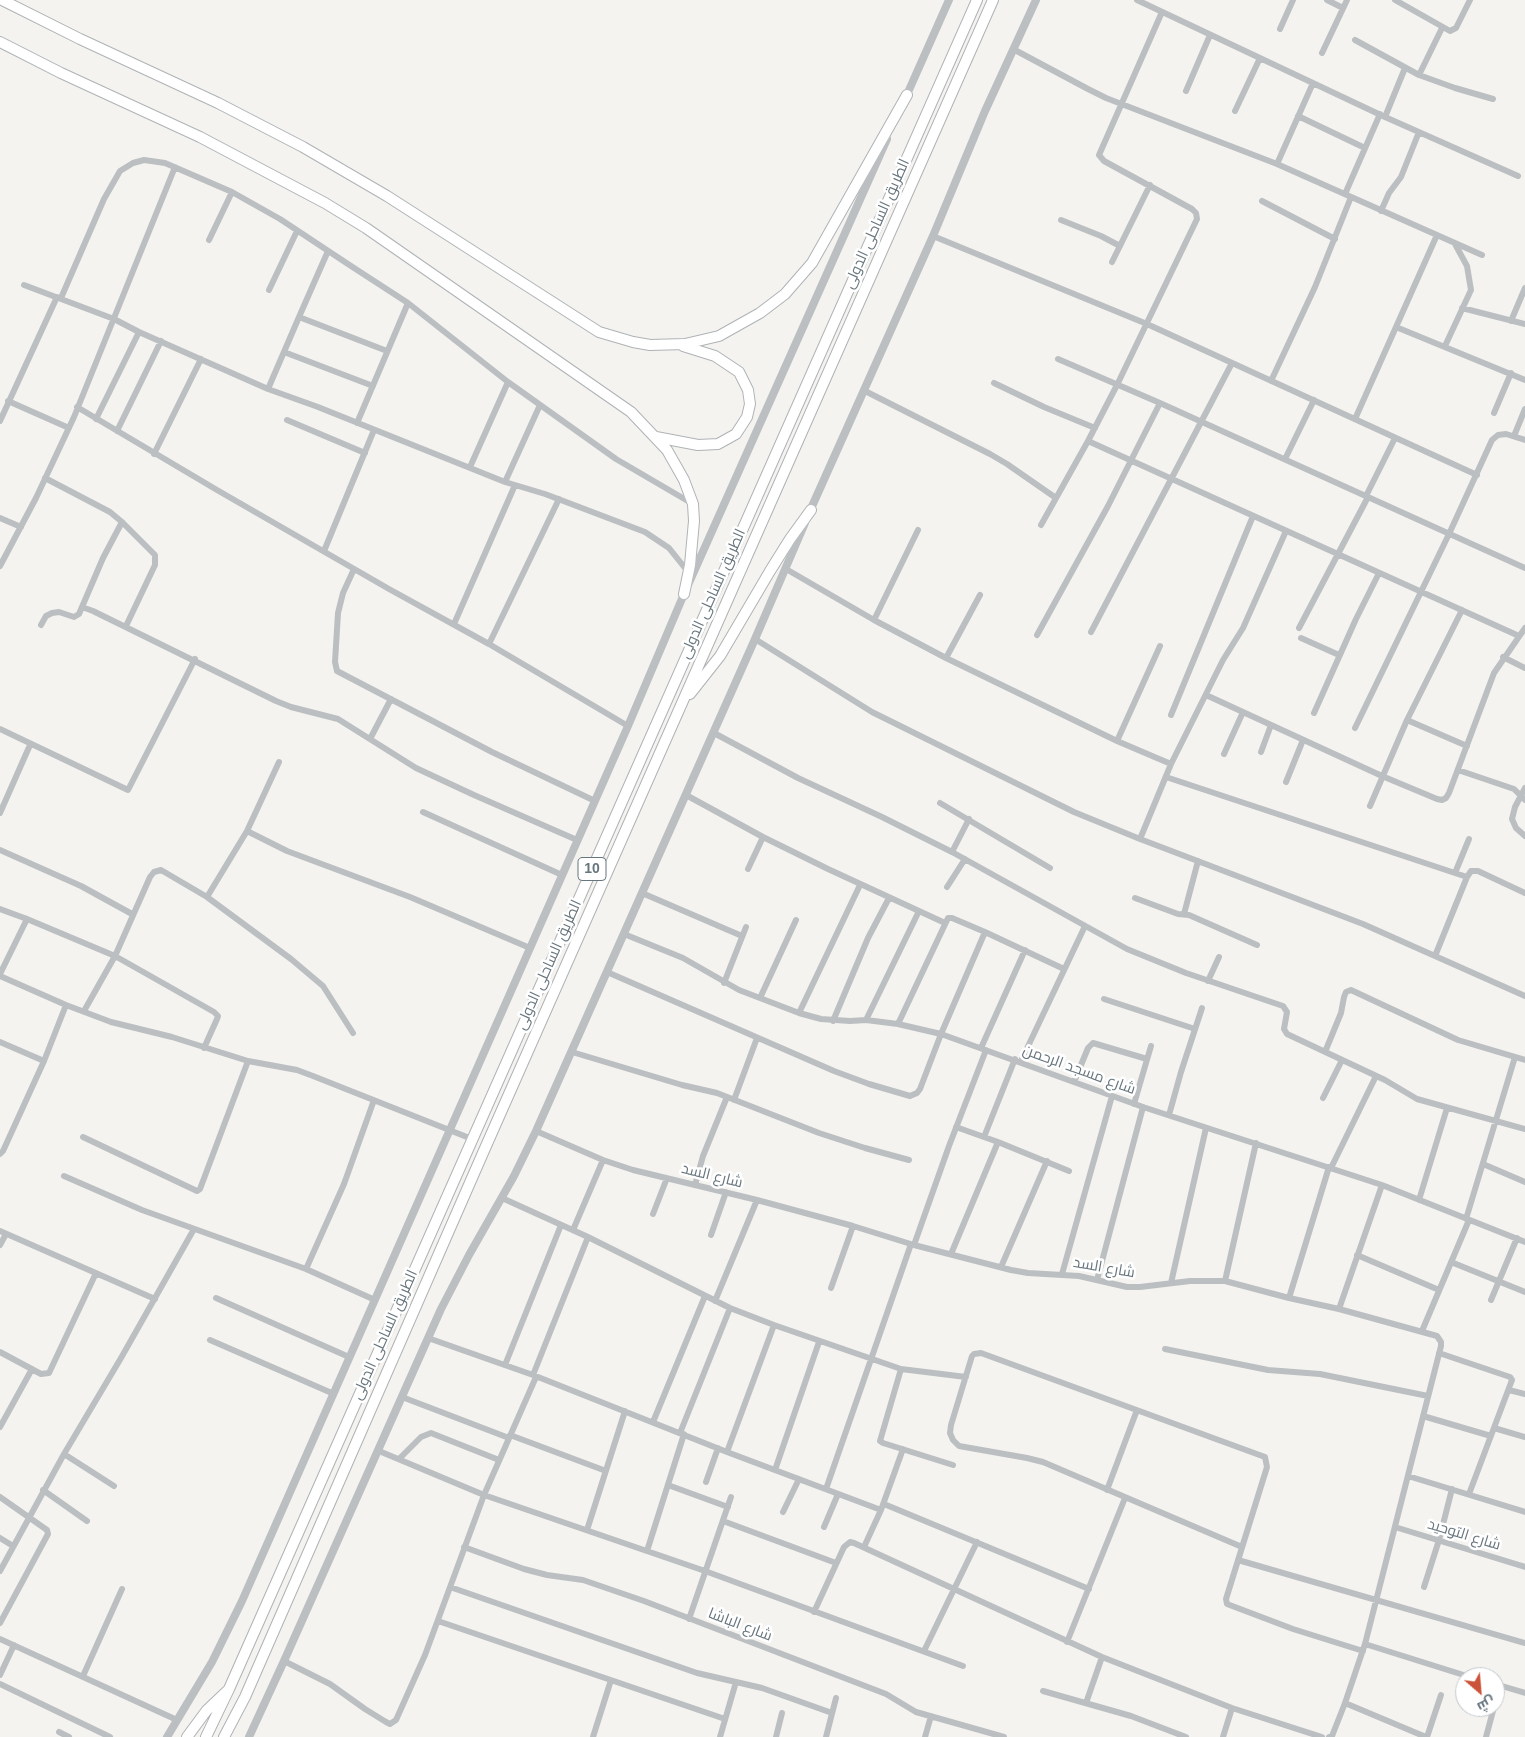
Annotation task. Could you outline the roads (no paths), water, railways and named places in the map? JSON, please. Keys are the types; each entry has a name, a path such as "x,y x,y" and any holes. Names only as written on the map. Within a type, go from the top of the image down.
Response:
{"main road":[{"path":"2,0 80,40 218,103 304,147 387,196 599,332 650,345 702,341 733,329 760,313 794,284 812,263 906,95"},
{"name":"الطريق الساحلى الدولى","path":"206,1737 229,1689 977,0"},
{"name":"الطريق الساحلى الدولى","path":"224,1737 245,1697 993,0"},
{"path":"0,42 61,73 242,158 308,194 366,228 618,402 644,424 667,450 678,466 693,504 694,520 689,573 684,594"},
{"path":"656,437 698,445 718,444 736,434 744,423 749,410 748,390 739,372 706,352 670,344"},
{"path":"683,702 720,656 770,571 811,510"},
{"path":"187,1737 207,1710 229,1689"}],"street":[{"path":"167,1737 204,1677 228,1632 628,726 684,594 949,0"},
{"path":"249,1737 379,1451 428,1338 462,1268 502,1198 536,1131 572,1052 865,391 985,111 1036,0"},
{"path":"1137,0 1382,116 1518,176"},
{"path":"1327,0 1343,8"},
{"path":"1322,53 1347,0"},
{"path":"1395,0 1450,31 1454,30 1470,0"},
{"path":"1280,29 1290,1"},
{"path":"1041,525 1117,385 1197,216 1192,208 1104,161 1100,157 1100,152 1162,12"},
{"path":"1419,75 1442,28"},
{"path":"1186,92 1210,35"},
{"path":"1355,40 1419,75 1492,98"},
{"path":"1013,49 1088,89 1121,104 1277,164 1482,255"},
{"path":"1235,111 1260,58"},
{"path":"1271,381 1312,295 1335,239 1365,148 1406,68"},
{"path":"1277,164 1313,83"},
{"path":"1298,116 1365,148"},
{"path":"1381,210 1389,193 1401,177 1419,132"},
{"path":"0,421 104,199 120,171 127,166 144,160 157,161 232,192 328,250 408,303 508,382 616,459 693,504"},
{"path":"1,562 21,527 69,428 175,167"},
{"path":"1112,262 1150,185"},
{"path":"209,240 232,192"},
{"path":"1262,201 1335,239"},
{"path":"1061,220 1088,230 1120,246"},
{"path":"269,290 297,231"},
{"path":"1356,419 1437,235"},
{"path":"933,236 1147,324 1477,475"},
{"path":"1445,346 1470,290 1467,266 1454,243"},
{"path":"268,389 328,250"},
{"path":"24,285 114,319 268,389 357,422 505,482 559,500 651,536 669,548 689,573"},
{"path":"1512,321 1525,288"},
{"path":"357,422 408,303"},
{"path":"1462,308 1525,324"},
{"path":"299,318 387,351"},
{"path":"1396,327 1525,380"},
{"path":"96,419 140,332"},
{"path":"117,431 161,341"},
{"path":"284,352 373,386"},
{"path":"154,454 201,359"},
{"path":"1058,359 1160,403 1525,568"},
{"path":"1091,632 1232,363"},
{"path":"1494,413 1511,373"},
{"path":"470,467 508,382"},
{"path":"994,383 1044,408 1095,428"},
{"path":"865,391 990,454 1056,498"},
{"path":"1285,459 1314,400"},
{"path":"8,401 69,428"},
{"path":"1037,635 1108,506 1160,403"},
{"path":"505,482 540,404"},
{"path":"78,407 154,454 489,644 628,726"},
{"path":"1514,436 1525,409"},
{"path":"287,420 365,454"},
{"path":"324,551 374,430"},
{"path":"1355,728 1449,534 1492,440 1502,434 1525,440"},
{"path":"1299,628 1395,438"},
{"path":"1088,441 1519,636"},
{"path":"45,478 97,504 122,522 155,555 156,561 126,626"},
{"path":"454,624 515,485"},
{"path":"489,644 559,500"},
{"path":"1171,715 1253,516"},
{"path":"0,518 21,527"},
{"path":"41,625 46,616 52,613 59,612 76,616 81,611 103,558 122,522"},
{"path":"874,620 918,530"},
{"path":"1140,839 1171,764 1223,660 1243,628 1286,531"},
{"path":"354,569 338,613 336,668 340,673 392,699 428,720 594,801"},
{"path":"786,569 874,620 946,658 1117,741 1171,764"},
{"path":"1314,713 1339,655 1379,573"},
{"path":"946,658 980,595"},
{"path":"82,607 126,626 291,708 338,719 416,768 577,840"},
{"path":"1370,806 1407,720 1462,610"},
{"path":"1206,695 1382,776 1437,800 1442,800 1449,793 1490,682 1504,657 1525,628"},
{"path":"1301,638 1339,655"},
{"path":"755,640 880,716 1074,812 1140,839 1340,914 1525,996"},
{"path":"1117,741 1160,646"},
{"path":"1504,657 1525,668"},
{"path":"0,729 30,745 128,790 195,660"},
{"path":"370,739 392,699"},
{"path":"1224,754 1243,712"},
{"path":"1407,720 1467,746"},
{"path":"1261,752 1271,725"},
{"path":"714,733 798,778 952,852 1146,958 1283,1006 1287,1012 1284,1029 1287,1034 1376,1076 1417,1099 1525,1129"},
{"path":"1286,782 1303,740"},
{"path":"0,813 30,745"},
{"path":"208,897 247,831 279,762"},
{"path":"1458,770 1514,788 1523,799"},
{"path":"1166,776 1467,877"},
{"path":"1525,788 1523,799 1512,819 1513,824 1525,836"},
{"path":"686,794 763,837 860,885 945,923"},
{"path":"940,803 1050,868"},
{"path":"423,812 562,875"},
{"path":"952,852 969,819"},
{"path":"247,831 287,851 410,897 530,948"},
{"path":"748,870 763,837"},
{"path":"1455,873 1469,839"},
{"path":"0,850 81,886 132,914"},
{"path":"947,887 965,859"},
{"path":"1184,914 1198,861"},
{"path":"84,1012 115,956 150,877 158,870 161,870 208,897 291,959 323,986 353,1032"},
{"path":"1435,956 1471,871 1478,871 1525,893"},
{"path":"799,1013 860,885"},
{"path":"642,894 742,936"},
{"path":"833,1021 868,938 889,898"},
{"path":"1135,898 1178,914 1184,914 1257,945"},
{"path":"0,909 115,956 216,1014 217,1019 204,1048"},
{"path":"866,1020 919,911"},
{"path":"898,1024 948,918 985,932 1064,969"},
{"path":"27,919 0,975 66,1005 111,1022 172,1037 248,1061 297,1070 472,1139"},
{"path":"760,998 796,920"},
{"path":"984,1136 1018,1060 1085,926"},
{"path":"724,983 746,927"},
{"path":"607,972 834,1071 910,1096 917,1093 920,1089 941,1034 985,932"},
{"name":"شارع مسجد الرحمن","path":"624,934 683,958 724,983 799,1013 833,1021 866,1020 898,1024 941,1034 1018,1060 1134,1104 1382,1185 1525,1242"},
{"path":"826,1489 983,1049 1025,950"},
{"path":"1208,981 1219,957"},
{"path":"1325,1052 1341,1013 1346,992 1350,990 1458,1040 1525,1060"},
{"path":"1104,999 1194,1029"},
{"path":"0,1154 7,1143 44,1061 66,1005"},
{"path":"1169,1115 1202,1008"},
{"path":"734,1100 757,1038"},
{"path":"0,1042 44,1061"},
{"path":"1074,1082 1088,1048 1093,1043 1147,1059"},
{"path":"1134,1104 1151,1046"},
{"path":"572,1052 727,1097 819,1133 910,1160"},
{"path":"1422,1331 1468,1219 1515,1058"},
{"path":"1323,1098 1342,1060"},
{"path":"83,1137 195,1190 199,1190 248,1061"},
{"path":"1289,1298 1330,1168 1376,1076"},
{"path":"1062,1274 1112,1096"},
{"path":"695,1185 703,1156 727,1097"},
{"path":"306,1269 344,1184 374,1100"},
{"path":"1097,1280 1143,1107"},
{"path":"1419,1200 1447,1108"},
{"path":"956,1127 984,1136 1069,1171"},
{"path":"1171,1283 1206,1128"},
{"name":"شارع السد","path":"536,1131 603,1160 1001,1267 1028,1273 1062,1274 1127,1287 1190,1281 1225,1281 1434,1334 1440,1339 1439,1353"},
{"path":"951,1254 998,1142"},
{"path":"1225,1281 1256,1143"},
{"path":"573,1230 603,1160"},
{"path":"1001,1267 1047,1161"},
{"path":"1483,1164 1525,1182"},
{"path":"64,1176 142,1210 306,1269 375,1300"},
{"path":"653,1214 667,1178"},
{"path":"1340,1309 1382,1185"},
{"path":"710,1235 726,1192"},
{"path":"502,1198 588,1237 730,1308 774,1326 901,1369 966,1377"},
{"path":"715,1300 757,1200"},
{"path":"505,1365 561,1225"},
{"path":"831,1288 853,1226"},
{"path":"0,1571 43,1490 194,1229"},
{"path":"0,1245 3,1232 155,1299"},
{"path":"284,1661 330,1684 376,1716 390,1724 393,1723 411,1688 438,1621 484,1495 534,1376 588,1237"},
{"path":"1491,1300 1517,1238"},
{"path":"1357,1255 1440,1290"},
{"path":"1451,1262 1525,1292"},
{"path":"0,1352 45,1375 51,1370 96,1273"},
{"path":"652,1422 705,1296"},
{"path":"216,1298 350,1357"},
{"path":"647,1551 682,1434 730,1308"},
{"path":"727,1452 774,1326"},
{"path":"428,1338 534,1376 838,1494 883,1507 977,1542 1089,1589"},
{"path":"210,1340 334,1394"},
{"path":"775,1470 819,1342"},
{"path":"1165,1349 1268,1370 1320,1374 1428,1396"},
{"path":"1242,1547 1043,1462 959,1446 953,1440 950,1433 951,1425 972,1356 981,1353 1265,1457 1267,1468 1226,1600 1229,1605 1293,1629 1455,1673"},
{"path":"1329,1737 1332,1736 1345,1703 1364,1648 1439,1353 1510,1377 1512,1380 1469,1494"},
{"path":"901,1369 879,1439 882,1443 953,1465"},
{"path":"0,1427 32,1370"},
{"path":"1509,1390 1525,1394"},
{"path":"402,1397 606,1471"},
{"path":"1106,1490 1137,1410"},
{"path":"587,1530 625,1411"},
{"path":"1423,1416 1491,1436"},
{"path":"1494,1428 1525,1437"},
{"path":"399,1459 421,1437 431,1433 499,1460"},
{"path":"706,1482 718,1448"},
{"path":"864,1547 883,1507 903,1449"},
{"path":"379,1451 484,1495 705,1571 963,1666"},
{"path":"64,1454 114,1486"},
{"path":"1408,1476 1525,1512"},
{"path":"783,1512 798,1479"},
{"path":"668,1485 728,1507"},
{"path":"1424,1587 1439,1540 1452,1489"},
{"path":"43,1490 86,1520"},
{"path":"824,1527 838,1494"},
{"path":"0,1497 47,1530 48,1534 0,1623"},
{"path":"689,1618 731,1497"},
{"path":"1068,1642 1125,1498"},
{"path":"723,1521 836,1562"},
{"name":"شارع التوحيد","path":"1395,1528 1525,1567"},
{"path":"0,1538 13,1546"},
{"path":"924,1651 977,1542"},
{"path":"814,1612 846,1544 854,1543 1102,1657 1232,1708 1309,1735 1322,1737"},
{"name":"شارع الباشا","path":"464,1547 540,1573 583,1580 689,1618 886,1694 908,1708 1004,1737"},
{"path":"1238,1560 1525,1643"},
{"path":"450,1587 696,1673 762,1688 832,1713"},
{"path":"83,1676 122,1589"},
{"path":"438,1621 725,1719"},
{"path":"0,1639 177,1720"},
{"path":"0,1675 14,1645"},
{"path":"1086,1703 1102,1657"},
{"path":"592,1737 611,1680"},
{"path":"720,1737 736,1682"},
{"path":"0,1684 110,1737"},
{"path":"1505,1687 1525,1692"},
{"path":"1043,1691 1131,1716 1186,1737"},
{"path":"1345,1703 1426,1737 1440,1695"},
{"path":"826,1737 836,1698"},
{"path":"1223,1737 1232,1708"},
{"path":"776,1737 782,1713"},
{"path":"925,1737 931,1716"},
{"path":"1486,1737 1491,1717"},
{"path":"59,1732 70,1737"}]}
